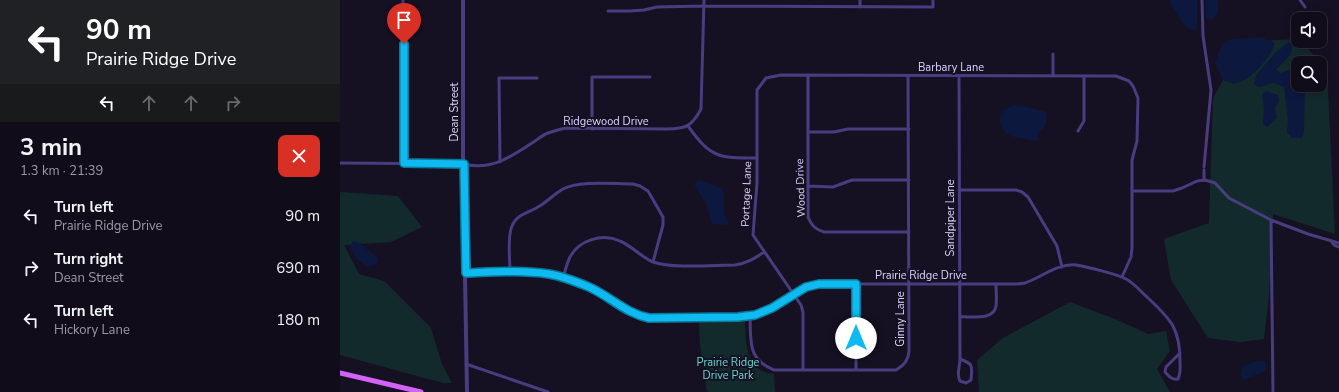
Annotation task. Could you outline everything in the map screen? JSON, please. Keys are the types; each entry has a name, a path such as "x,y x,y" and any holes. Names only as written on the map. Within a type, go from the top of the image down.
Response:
{"main road":[{"path":"340,373 421,392"}],"street":[{"path":"403,0 404,163"},
{"name":"Dean Street","path":"463,0 467,392"},
{"path":"704,0 701,108 696,118 688,126 707,150 717,155 731,158 756,158"},
{"path":"860,0 860,7"},
{"path":"608,11 644,10 657,7 781,4 860,7 933,7 933,0"},
{"path":"1202,0 1203,36 1210,90 1204,180"},
{"path":"1300,0 1305,7"},
{"path":"1053,54 1053,76"},
{"name":"Barbary Lane","path":"766,78 781,75 1116,76 1129,80 1138,98 1137,141 1132,160 1133,191"},
{"name":"Wood Drive","path":"808,75 808,217 811,224 816,230 824,232 909,232"},
{"name":"Ginny Lane","path":"750,316 751,344 753,354 765,366 774,370 896,370 904,364 908,358 908,76"},
{"name":"Sandpiper Lane","path":"959,76 960,359 958,378 960,381 966,383 971,380 972,366 970,363 960,359"},
{"path":"1078,132 1084,121 1084,76"},
{"path":"592,129 592,77 650,77"},
{"path":"500,162 499,78 537,78"},
{"name":"Portage Lane","path":"766,78 757,90 757,183 753,235 801,305 803,312 803,370"},
{"name":"Ridgewood Drive","path":"340,164 404,163 486,166 512,157 546,134 566,128 679,129 688,126"},
{"path":"808,132 834,132 848,129 909,129"},
{"path":"808,186 833,187 852,180 909,180"},
{"path":"1122,277 1131,256 1133,191 1173,191 1197,181 1204,180 1215,183 1229,198 1271,220 1332,242 1339,243"},
{"path":"510,272 510,236 511,228 516,218 548,202 562,189 574,184 633,184 648,191 663,217 663,225 653,262"},
{"path":"959,190 1016,190 1022,192 1028,197 1057,246 1062,267"},
{"path":"1271,220 1273,392"},
{"path":"563,278 570,258 575,250 589,240 597,238 608,237 620,241 653,262 670,266 735,265 751,261 764,252"},
{"path":"1332,242 1334,245 1339,247"},
{"name":"Prairie Ridge Drive","path":"466,273 530,272 550,274 590,287 630,312 638,316 649,318 738,317 750,316 772,308 806,287 819,284 1024,283 1067,265 1076,265 1127,279 1167,316 1178,337 1180,353 1180,375 1178,379 1174,380 1165,372 1166,368 1180,353"},
{"path":"856,284 856,370"},
{"path":"960,317 985,316 994,312 996,308 996,284"},
{"path":"466,364 548,392"}],"green space":[{"path":"1291,39 1291,48 1307,48 1314,56 1291,56 1291,92 1327,92 1327,70 1335,234 1273,214 1269,296 1264,339 1240,342 1208,338 1171,280 1164,239 1209,223 1213,98 1244,42"},
{"path":"340,192 398,196 422,227 391,242 344,245 359,274 384,281 431,328 442,364 452,383 443,383 340,355"},
{"path":"1070,302 1115,319 1148,334 1166,331 1170,351 1157,369 1170,392 979,392 977,360 1003,338"},
{"name":"Prairie Ridge Drive Park","path":"745,321 749,355 757,368 764,372 774,374 775,392 708,392 706,388 700,346 699,322"}],"water":[{"path":"1169,0 1197,0 1196,30 1189,29 1182,22"},
{"path":"1206,0 1218,0 1218,12 1212,19 1207,19 1206,17"},
{"path":"1261,37 1275,43 1264,63 1250,76 1234,84 1223,80 1215,63 1222,44 1226,40"},
{"path":"1289,42 1291,44 1292,48 1290,55 1276,70 1281,73 1291,69 1291,92 1305,92 1304,131 1302,138 1292,138 1287,132 1288,121 1284,87 1273,83 1259,87 1254,84 1256,75 1276,52"},
{"path":"1266,91 1278,95 1279,102 1275,107 1277,118 1267,127 1263,124 1264,109 1262,94"},
{"path":"1013,105 1046,112 1047,119 1044,128 1037,135 1039,140 1032,141 1006,133 999,120 1004,110"},
{"path":"698,180 722,188 724,192 724,210 726,218 729,222 728,224 712,224 706,203 695,187"},
{"path":"353,241 360,243 378,258 377,264 368,267 362,263 353,254 350,248"},
{"path":"1263,361 1266,363 1266,369 1264,372 1242,380 1241,370 1243,367 1250,363"}],"route":[{"path":"404,44 404,163 464,164 466,273 530,272 550,274 590,287 630,312 638,316 649,318 750,316 772,308 806,287 819,284 856,284 856,338"}]}
